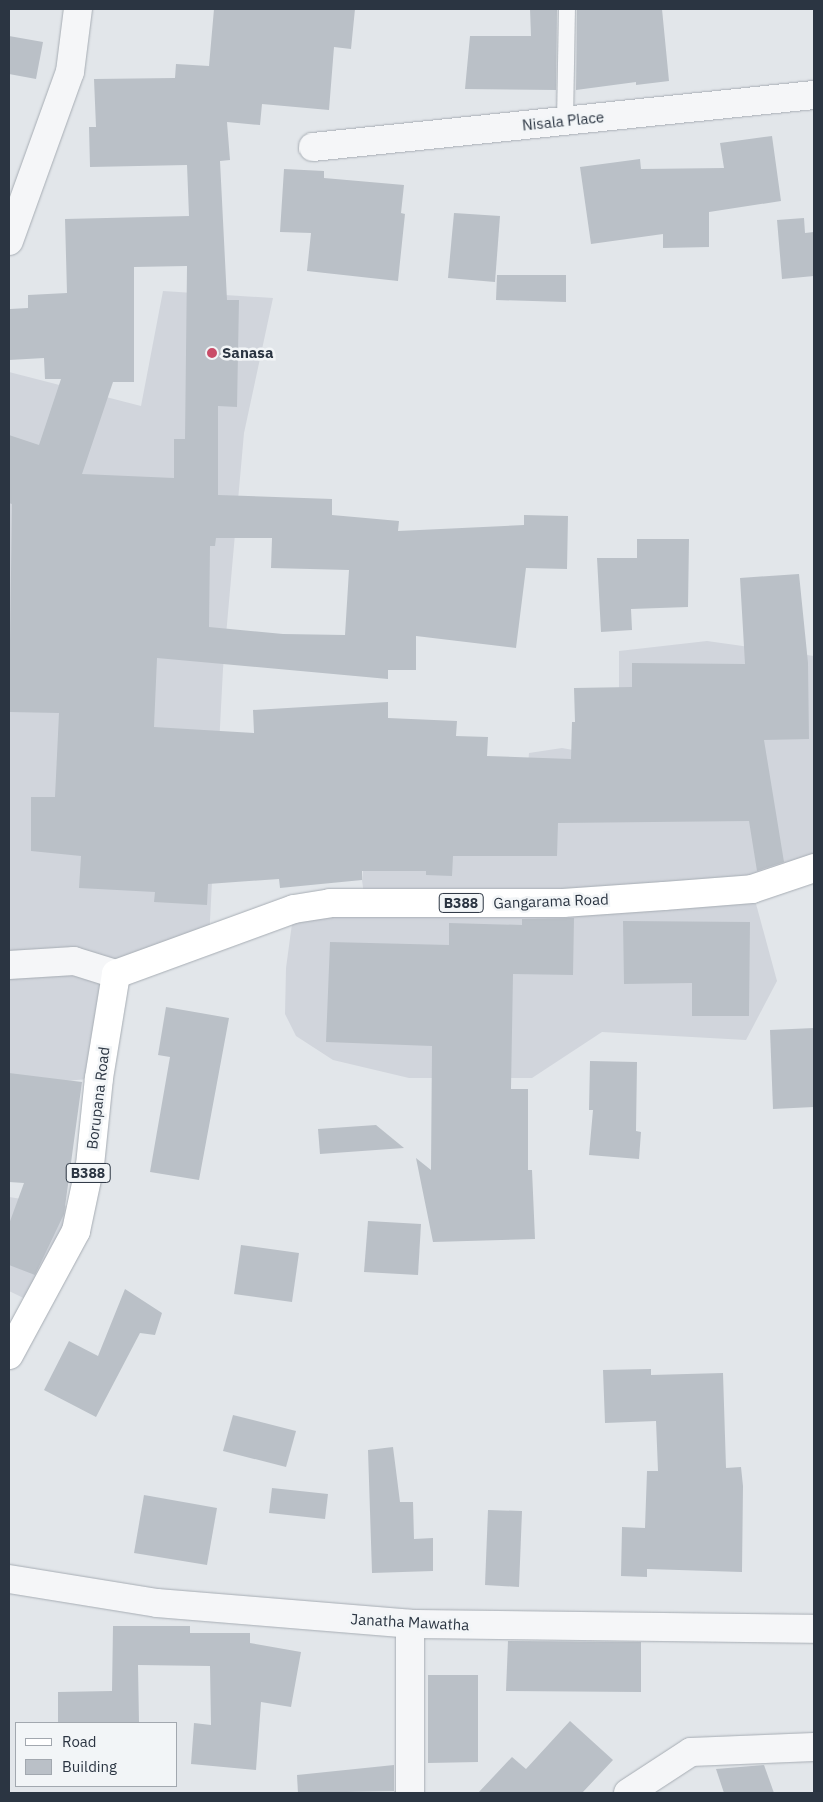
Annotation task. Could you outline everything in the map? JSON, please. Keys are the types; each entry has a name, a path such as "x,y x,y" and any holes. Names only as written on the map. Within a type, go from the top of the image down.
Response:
{"main road":[{"name":"Gangarama Road","path":"116,974 294,910 330,902 563,902 684,894 752,889 814,868"},
{"name":"Borupana Road","path":"9,1355 76,1231 90,1165 99,1078 116,974"}],"street":[{"path":"9,242 70,72 78,9"},
{"name":"Nisala Place","path":"313,147 814,95"},
{"path":"9,965 74,961 116,974"},
{"name":"Janatha Mawatha","path":"9,1579 157,1603 410,1624 814,1629"},
{"path":"410,1624 410,1793"},
{"path":"628,1793 691,1752 814,1747"}],"lane":[{"path":"564,121 567,9"}],"shaded area":[{"path":"163,291 273,298 244,433 223,669 209,940 116,974 99,1078 9,1086 9,372 141,406"},
{"path":"707,641 814,656 814,868 752,889 777,981 746,1040 602,1032 532,1078 409,1078 333,1060 296,1036 285,1014 286,968 294,909 365,902 362,880 367,834 525,805 529,753 562,748 590,753 619,764 619,651"},
{"path":"9,1197 80,1208 36,1304 9,1291"}],"building":[{"path":"214,9 355,9 351,49 334,47 329,110 262,104 260,125 227,122 230,160 220,161 227,300 239,300 237,407 218,406 218,495 332,499 332,515 399,521 398,531 524,525 524,515 568,516 567,569 526,568 516,648 416,636 416,670 388,670 388,679 157,658 154,727 254,733 253,710 388,702 388,718 457,721 456,736 488,737 487,756 571,759 572,722 575,722 574,688 632,687 632,663 745,664 740,578 799,574 808,663 809,739 764,740 784,862 757,871 749,821 558,823 557,856 453,856 452,876 426,875 426,871 362,871 362,880 280,888 279,879 208,884 207,905 154,902 155,892 79,888 81,856 31,851 31,797 55,797 59,713 9,712 12,504 9,503 9,435 39,445 61,379 45,379 44,358 9,360 10,309 28,308 28,295 67,293 65,219 189,216 187,165 90,167 89,127 96,127 94,79 175,78 176,64 209,66","holes":["187,266 185,439 174,439 174,478 82,474 113,382 134,382 134,267","216,538 272,538 271,568 349,570 345,635 283,634 209,627 210,546 215,546"]},
{"path":"530,9 557,9 556,90 465,89 470,36 531,36"},
{"path":"577,9 662,9 669,81 636,85 636,82 576,90"},
{"path":"9,36 43,42 36,79 9,74"},
{"path":"772,136 781,201 709,212 709,247 663,248 663,234 591,244 580,167 640,159 641,169 724,168 720,143"},
{"path":"284,169 324,171 324,178 404,185 401,213 405,214 398,281 307,271 311,233 280,232"},
{"path":"454,213 500,216 495,282 448,278"},
{"path":"804,218 805,233 814,232 814,276 782,279 777,220"},
{"path":"497,275 566,275 566,302 496,300"},
{"path":"637,539 689,539 688,607 631,609 632,630 601,632 597,558 637,558"},
{"path":"574,918 573,975 513,974 511,1089 528,1089 528,1170 532,1170 535,1239 433,1242 416,1158 431,1170 432,1046 326,1042 330,942 449,945 449,923 522,925 522,919"},
{"path":"623,921 750,922 749,1016 692,1016 692,983 624,984"},
{"path":"166,1007 229,1018 199,1180 150,1172 170,1057 158,1055"},
{"path":"814,1028 814,1107 773,1109 770,1030"},
{"path":"590,1061 637,1062 636,1131 641,1132 639,1159 589,1155 593,1110 589,1110"},
{"path":"9,1073 82,1082 64,1214 35,1275 9,1265 9,1224 24,1183 9,1182"},
{"path":"376,1125 404,1148 320,1154 318,1129"},
{"path":"368,1221 421,1224 418,1275 364,1272"},
{"path":"241,1245 299,1253 292,1302 234,1294"},
{"path":"125,1289 162,1313 155,1335 140,1333 96,1417 44,1390 69,1341 98,1356"},
{"path":"651,1369 651,1375 723,1373 726,1468 741,1467 743,1486 742,1572 647,1569 647,1577 621,1576 622,1527 645,1528 647,1471 658,1471 656,1421 605,1423 603,1370"},
{"path":"233,1415 296,1431 286,1467 223,1451"},
{"path":"393,1447 400,1502 413,1502 414,1539 433,1538 433,1571 372,1573 368,1450"},
{"path":"272,1488 328,1494 325,1519 269,1513"},
{"path":"144,1495 217,1508 207,1565 134,1553"},
{"path":"488,1510 522,1511 519,1587 485,1585"},
{"path":"113,1626 190,1626 190,1633 250,1633 250,1643 301,1652 291,1707 261,1702 256,1770 191,1764 194,1723 211,1725 210,1666 138,1665 139,1722 58,1722 58,1692 112,1691"},
{"path":"508,1641 641,1642 641,1692 506,1691"},
{"path":"428,1675 478,1675 478,1762 428,1763"},
{"path":"570,1721 613,1760 582,1793 478,1793 512,1757 526,1769"},
{"path":"394,1765 394,1791 298,1793 297,1775"},
{"path":"764,1765 774,1793 724,1793 716,1769"}],"place":[{"name":"Sanasa","path":"212,353"}]}
